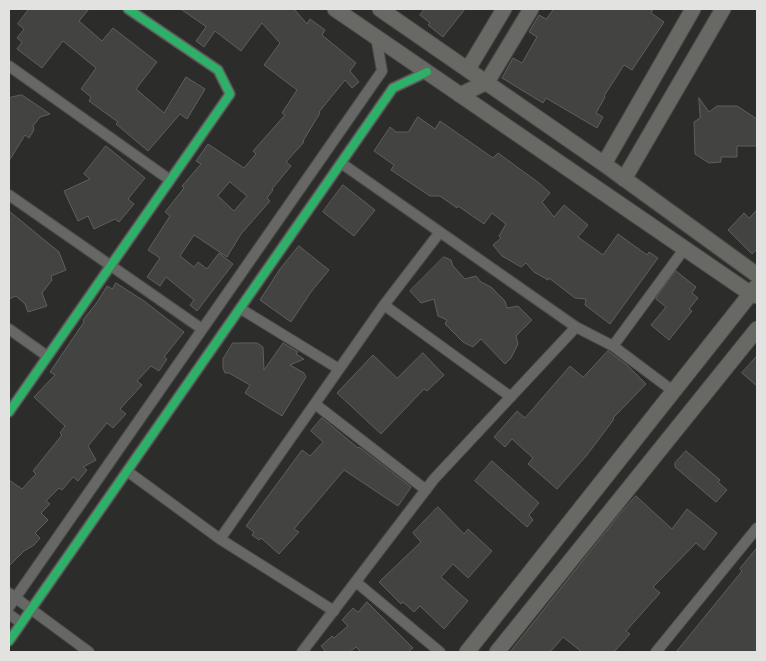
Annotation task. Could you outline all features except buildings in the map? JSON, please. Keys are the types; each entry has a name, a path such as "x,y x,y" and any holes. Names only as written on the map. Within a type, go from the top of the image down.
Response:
{"street":[{"path":"9,412 230,94 218,70 128,9"},
{"path":"336,9 685,248 755,292 673,391 467,652"},
{"path":"380,9 604,164 757,275"},
{"path":"468,69 504,9"},
{"path":"460,95 487,82 531,9"},
{"path":"604,164 693,9"},
{"path":"624,179 723,9"},
{"path":"9,607 12,595 202,329 382,71 376,37"},
{"path":"9,66 170,180"},
{"path":"9,641 393,88 427,72"},
{"path":"341,163 576,326 613,346 673,391"},
{"path":"9,195 202,329"},
{"path":"220,540 384,305 440,232"},
{"path":"613,346 685,248"},
{"path":"384,305 511,397"},
{"path":"241,309 339,369"},
{"path":"302,652 426,490 576,326"},
{"path":"9,329 47,356"},
{"path":"497,652 757,329"},
{"path":"315,404 426,490"},
{"path":"127,471 220,540 334,611"},
{"path":"656,652 757,528"},
{"path":"356,582 440,652"},
{"path":"12,595 89,652"},
{"path":"9,614 21,623"}],"cycle path":[{"path":"9,412 230,94 218,70 128,9"},
{"path":"9,641 393,88 427,72"}]}
